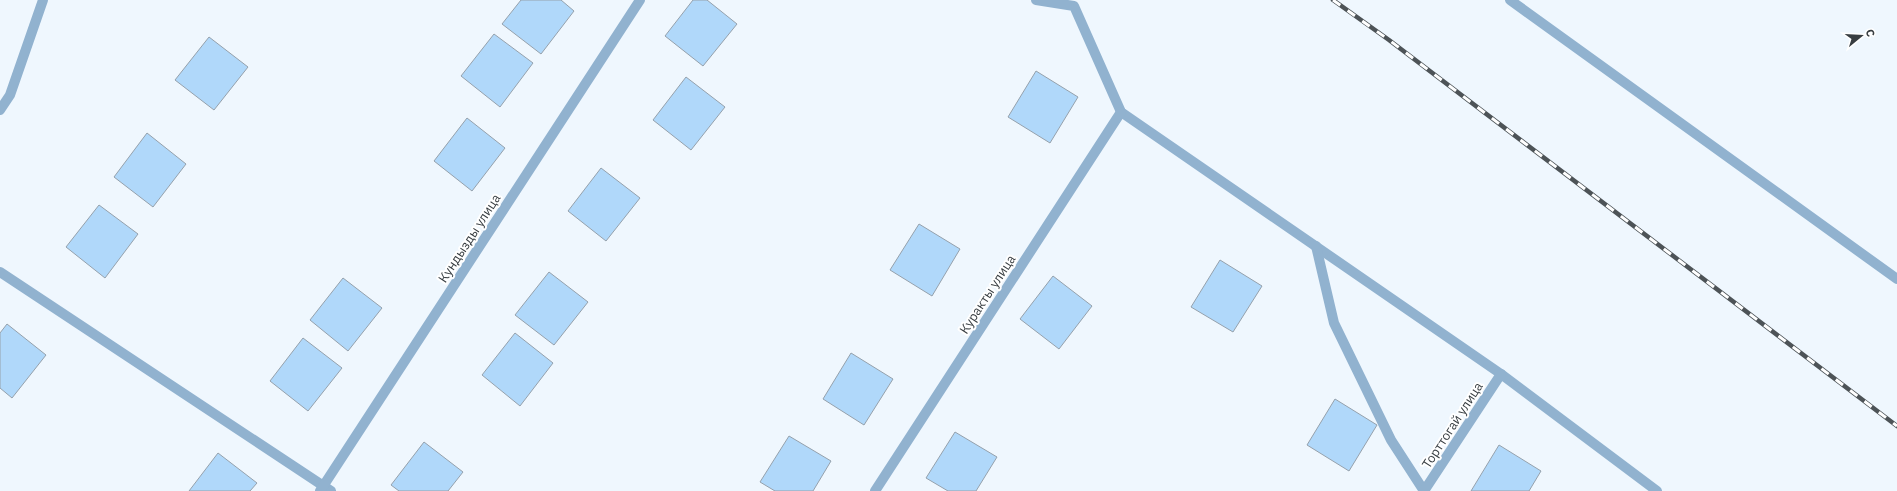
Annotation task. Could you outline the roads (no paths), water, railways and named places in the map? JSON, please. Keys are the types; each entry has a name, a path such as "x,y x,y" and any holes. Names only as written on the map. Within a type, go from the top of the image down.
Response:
{"street":[{"path":"0,110 10,95 43,0"},
{"name":"Кундызды улица","path":"325,489 640,0"},
{"path":"1036,0 1074,6 1121,112 1501,374 1657,491"},
{"path":"1510,0 1897,279"},
{"name":"Куракты улица","path":"875,491 1121,112"},
{"path":"1316,246 1334,323 1391,440 1424,491"},
{"path":"0,272 325,489"},
{"name":"Торттогай улица","path":"1424,491 1501,374"}],"railway":[{"path":"1333,0 1389,40 1897,426"}]}
